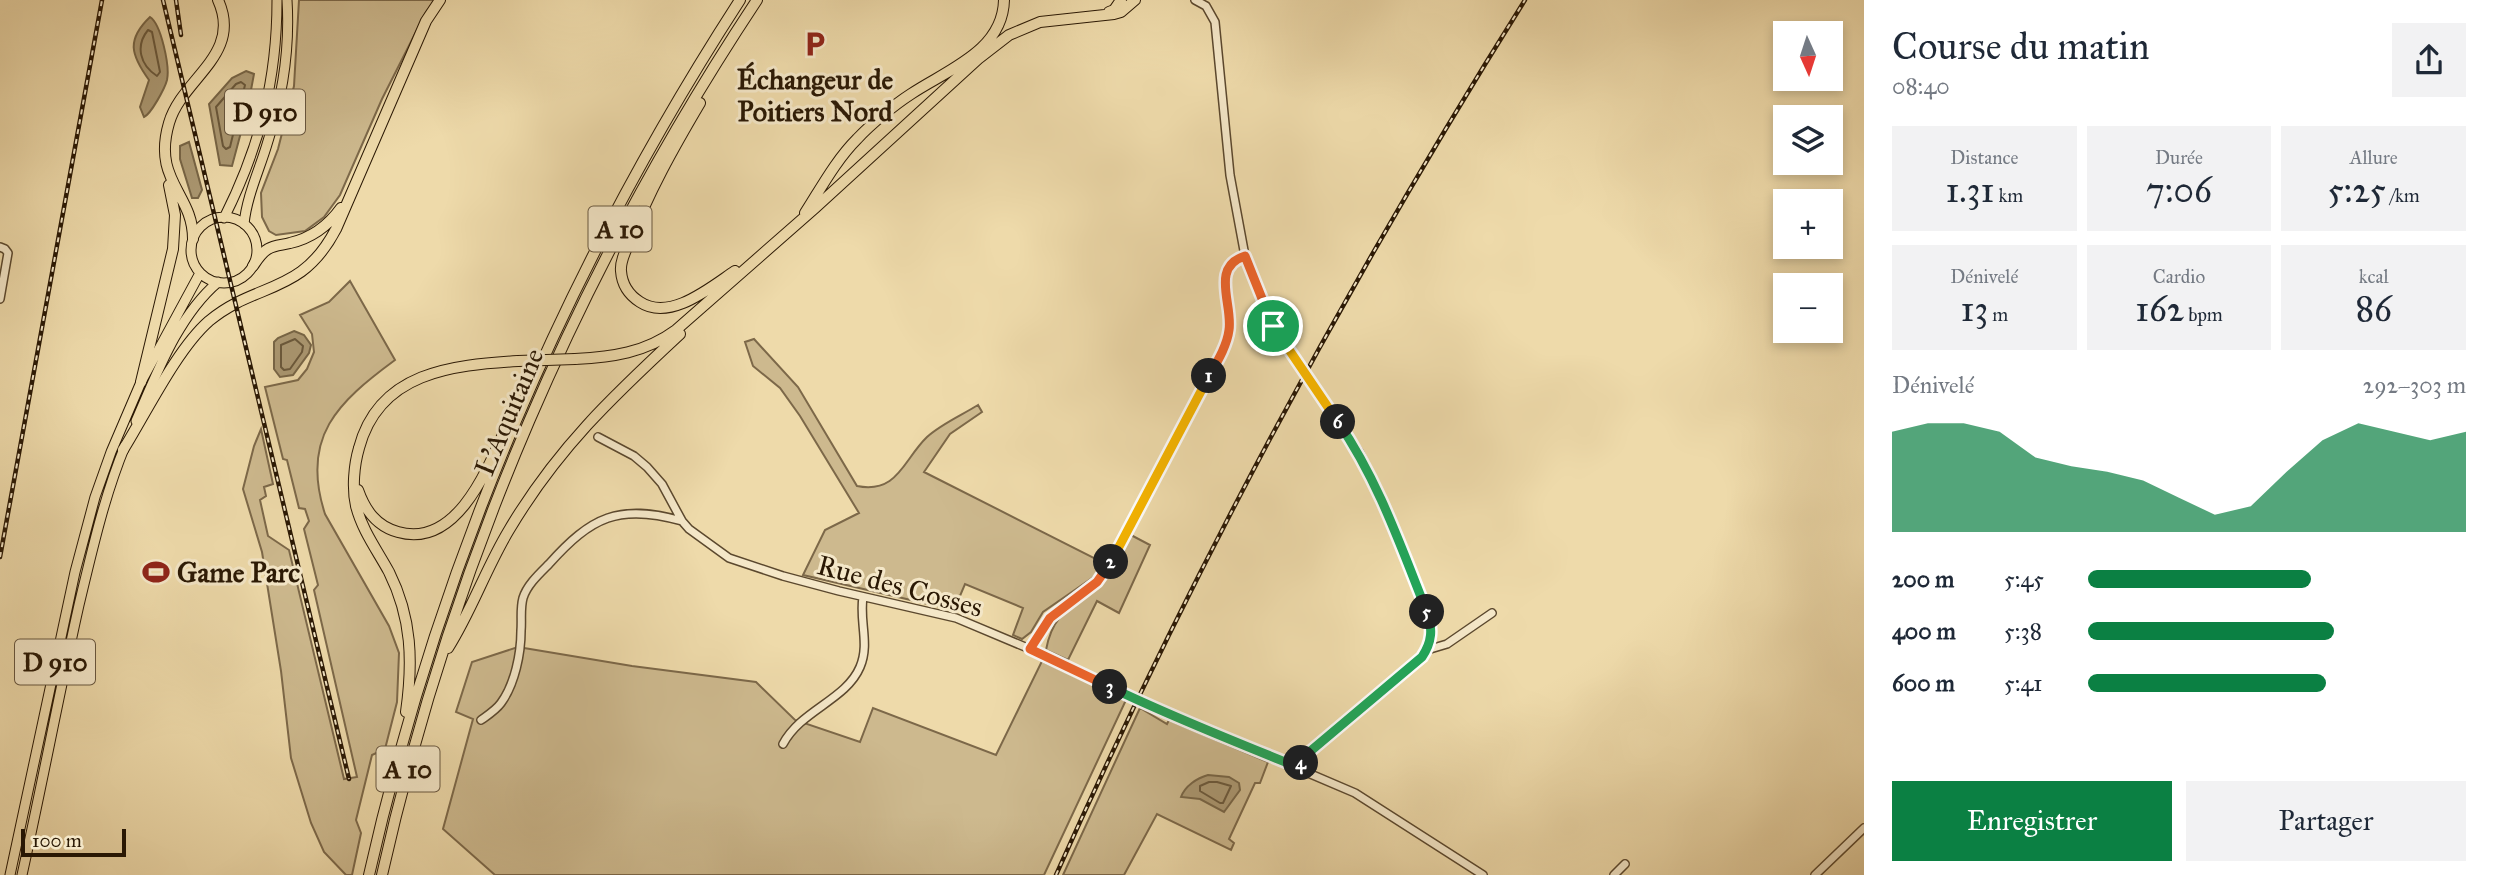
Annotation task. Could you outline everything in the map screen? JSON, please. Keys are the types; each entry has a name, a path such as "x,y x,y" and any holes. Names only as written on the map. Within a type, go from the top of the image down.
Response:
{"highway":[{"path":"141,382 173,248 175,215 164,150 170,119 218,50 224,23 218,0"},
{"path":"123,450 199,332 222,312 288,282 306,269 330,242 426,21 440,0"},
{"name":"L'Aquitaine","path":"369,875 401,747 442,613 480,509 535,378 576,288 650,148 740,0"},
{"name":"L'Aquitaine","path":"382,875 405,779 439,663 471,567 508,471 587,292 661,154 757,0"},
{"path":"762,253 688,300 671,307 646,306 633,297 624,285 621,271 622,261 635,228 677,142 763,0"},
{"path":"401,747 411,670 408,625 395,584 359,516 355,503 356,457 365,430 374,415 398,390 413,380 447,368 626,354 649,347 676,330 815,208 990,45 1000,21 1004,0"},
{"path":"1099,16 1114,10 1121,0"},
{"path":"802,218 857,139 909,95 1020,29 1040,22 1121,12 1135,0"},
{"path":"169,177 191,218 193,239"},
{"path":"253,266 263,252 273,246 302,240 321,229 335,216 351,192"},
{"path":"355,481 367,509 377,522 391,530 407,534 424,533 442,526 452,518 483,476 532,372 576,288"},
{"path":"439,663 466,619 507,533 549,468 603,406 680,335 720,291"}],"main road":[{"name":"D 910","path":"224,218 251,158 266,109 275,54 277,0"},
{"name":"D 910","path":"244,225 247,203 280,95 288,37 287,0"},
{"path":"224,218 244,225 256,242 256,259 253,266 238,280 218,282 200,273 193,258 193,239 195,232 205,221 224,218"},
{"name":"D 910","path":"10,875 81,545 103,473 141,382 200,273"},
{"name":"D 910","path":"22,875 50,735 90,561 123,450 177,335 202,297 218,282"}],"street":[{"path":"1195,0 1206,6 1215,22 1228,163 1245,256 1273,326 1359,452 1381,497 1429,615 1432,633 1427,650 1415,664 1307,754 1300,768"},
{"path":"0,247 8,253 0,299"},
{"path":"1030,649 1050,618 1088,589 1108,567 1225,344 1229,333 1230,312 1224,284 1225,275 1234,261 1245,256"},
{"name":"Rue des Cosses","path":"598,437 634,456 654,474 682,521 705,542 729,558 783,576 956,618 1030,649 1156,708 1360,796 1483,875"},
{"path":"481,720 499,706 508,691 519,651 525,594 565,545 595,523 623,514 648,513 682,521"},
{"path":"783,744 796,725 852,680 860,668 866,632 862,612 863,597"},
{"path":"1427,650 1447,644 1492,613"},
{"path":"1815,875 1864,828"},
{"path":"1614,875 1625,864"}],"shaded area":[{"path":"299,0 435,0 426,12 382,99 340,195 324,217 305,231 276,235 269,231 262,217 261,193 278,149 294,86"},
{"path":"350,281 395,360 357,391 329,424 317,463 318,487 325,514 389,626 399,653 397,702 385,749 372,755 356,820 361,833 352,875 346,875 324,852 311,823 291,758 281,671 262,552 243,489 261,429 273,484 264,487 266,496 260,500 268,536 289,550 344,779 357,777 314,590 318,585 304,529 309,521 305,509 299,508 287,460 283,459 265,387 298,380 307,369 314,352 312,334 300,315 329,302"},
{"path":"754,339 798,387 857,486 871,487 891,480 927,437 978,405 982,412 950,434 924,472 1104,563 1095,576 1043,612 1031,632 1022,639 1013,635 1023,608 965,584 954,610 803,575 825,530 859,513 780,388 753,366 745,342"},
{"path":"1129,534 1150,545 1119,613 1097,601 1068,660 1046,650 1056,622 1072,606 1100,586 1118,560"},
{"path":"518,647 632,666 756,682 795,720 860,742 873,708 996,755 1042,661 1126,700 1044,875 495,875 443,829 473,719 456,712 472,662"},
{"path":"1140,708 1167,724 1169,720 1268,762 1260,783 1255,783 1229,839 1234,843 1231,850 1157,814 1124,875 1063,875"}],"water":[{"path":"150,17 161,36 168,74 161,94 144,117 140,107 149,80 135,55 134,40"},
{"path":"246,71 254,74 232,166 220,165 209,104 232,78"},
{"path":"189,142 202,190 198,198 192,198 180,159 180,146"},
{"path":"294,331 304,335 311,345 309,353 293,375 280,377 274,369 274,342"},
{"path":"1208,775 1229,777 1239,783 1240,790 1224,812 1200,799 1181,797 1192,783"}],"railway":[{"path":"0,557 102,0"},
{"path":"163,0 349,779"},
{"path":"176,0 181,35"},
{"path":"1056,875 1161,650 1275,429 1396,212 1525,0"}],"place":[{"name":"Échangeur de Poitiers Nord","path":"815,44"},
{"name":"Game Parc","path":"156,572"}],"route":[{"path":"1245,256 1273,326 1359,452 1381,497 1429,615 1432,633 1422,657 1307,754 1300,768 1167,713 1030,649 1050,618 1088,589 1108,567 1225,344 1229,333 1230,312 1224,284 1225,275 1228,267 1240,257 1245,256"}]}
